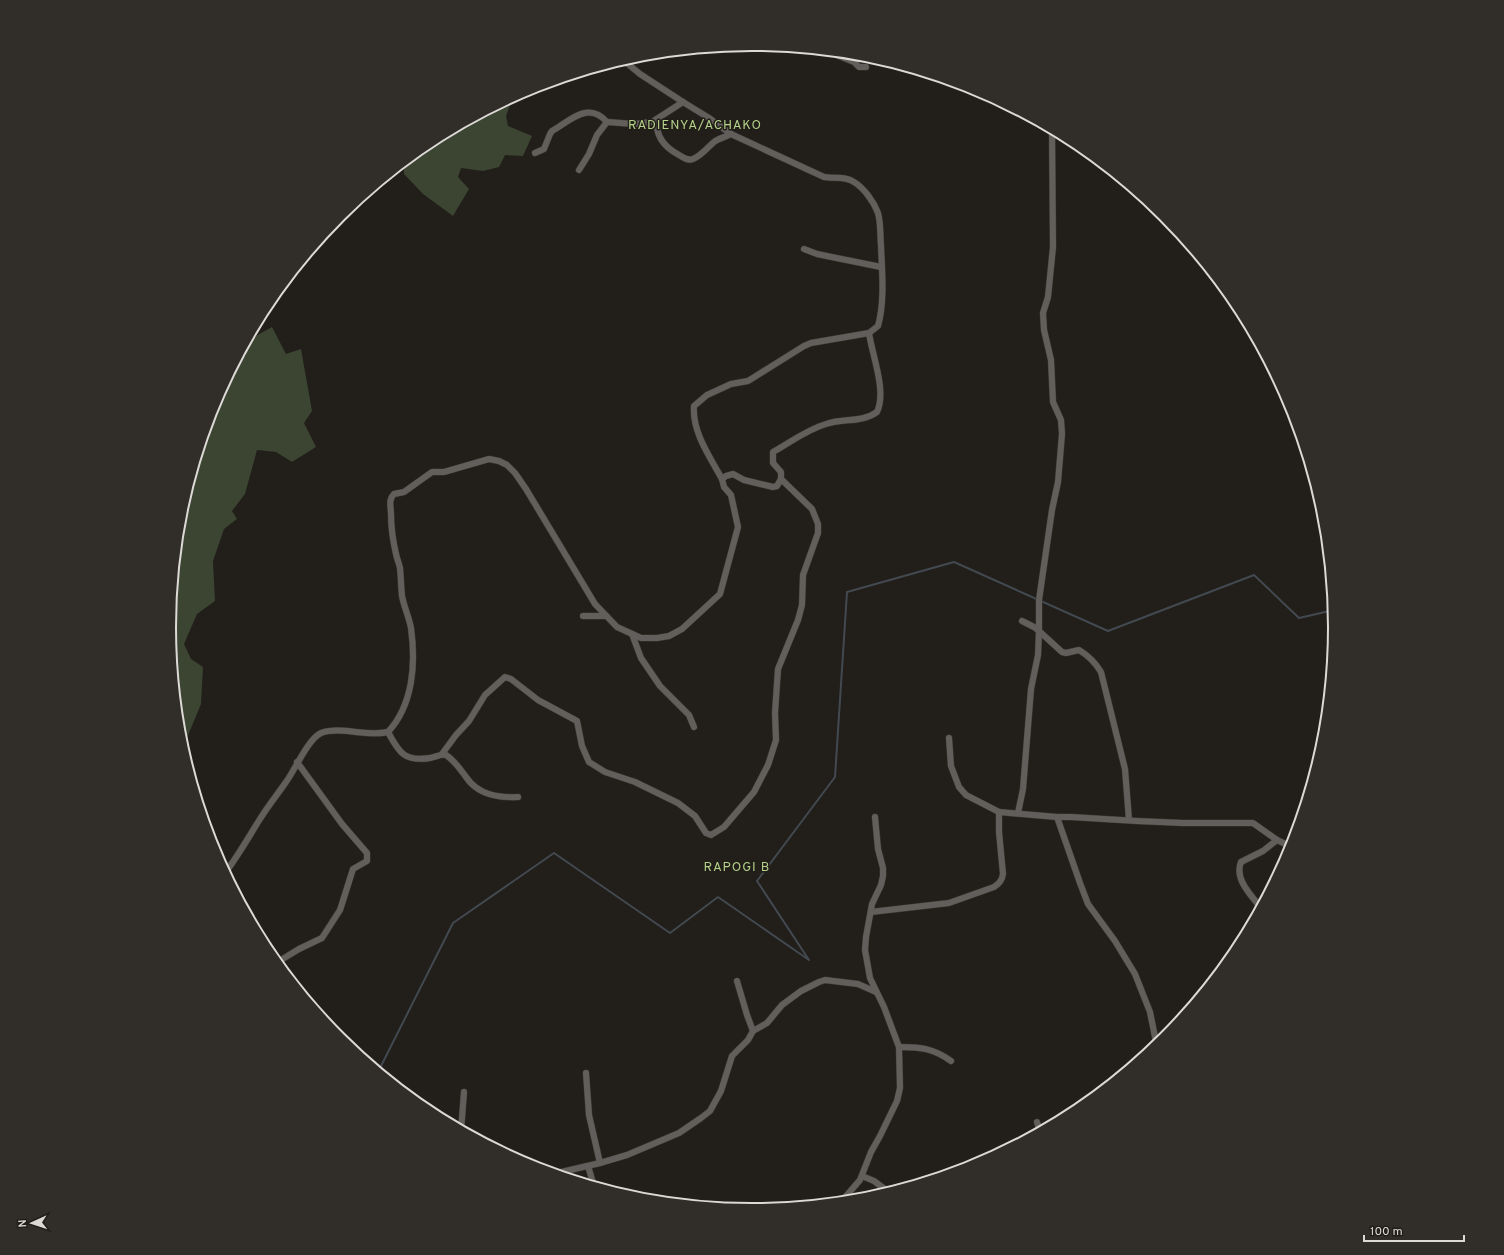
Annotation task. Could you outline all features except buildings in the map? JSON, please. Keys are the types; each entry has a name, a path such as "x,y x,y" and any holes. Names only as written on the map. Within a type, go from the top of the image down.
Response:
{"street":[{"path":"847,59 854,62 859,67 866,67"},
{"path":"228,868 247,842 274,797 287,781 297,762 316,737 321,733 327,732 373,734 388,732 395,725 409,692 412,676 411,628 402,597 400,569 395,553 392,527 390,499 394,494 404,492 432,472 444,472 489,459 499,461 507,465 515,473 526,489 595,604 606,616 617,627 641,638 669,636 682,629 720,594 738,527 730,495 724,488 722,479 702,442 693,415 694,406 707,395 731,384 748,381 804,346 811,343 869,333 878,326 881,267 880,223 874,204 859,185 844,178 834,179 824,177 731,134 630,65"},
{"path":"535,154 544,149 552,131 579,114 596,113 602,116 607,122 644,124 657,119 683,102"},
{"path":"657,119 656,130 658,136 671,151 688,160 692,160 697,157 716,140 731,134"},
{"path":"579,170 590,154 597,135 607,122"},
{"path":"1018,812 1024,789 1031,689 1038,655 1039,600 1052,510 1058,482 1062,434 1061,420 1053,402 1051,360 1044,330 1043,313 1048,297 1053,247 1052,136"},
{"path":"804,249 817,254 881,267"},
{"path":"722,479 732,474 744,480 773,487 777,486 781,479 781,472 773,462 773,452 809,430 835,420 854,420 870,417 877,412 880,401 879,384 869,333"},
{"path":"388,732 396,747 406,757 418,759 432,758 442,754 469,721 485,695 505,677 511,678 538,700 577,721 582,746 589,762 605,772 635,782 678,803 695,816 706,833 711,835 724,828 754,792 768,765 776,740 775,713 778,669 798,620 802,605 803,575 818,533 818,524 812,509 781,479"},
{"path":"583,616 606,616"},
{"path":"1022,621 1034,627 1062,652 1066,653 1079,650 1081,651 1095,661 1101,672 1125,769 1129,820"},
{"path":"632,634 641,658 660,686 689,715 694,727"},
{"path":"949,738 951,766 959,787 966,795 999,812 1018,812 1057,817 1183,823 1253,823 1277,840 1286,844"},
{"path":"442,754 446,754 459,766 473,786 484,793 507,798 518,797"},
{"path":"282,960 322,938 340,910 353,869 367,861 368,856 342,824 297,762"},
{"path":"871,912 949,903 1000,883 1003,879 1003,874 999,832 999,812"},
{"path":"847,1196 856,1186 862,1176 871,1152 897,1101 900,1088 899,1047 884,1007 876,992 869,972 865,950 872,904 881,885 883,876 883,868 878,850 875,817"},
{"path":"1057,817 1088,904 1104,924 1135,974 1150,1012 1156,1039"},
{"path":"1258,903 1246,888 1239,874 1239,867 1241,862 1263,851 1277,840"},
{"path":"563,1172 627,1155 679,1133 701,1118 710,1111 721,1091 732,1056 748,1040 753,1031 767,1023 782,1005 801,992 825,980 858,984 876,992"},
{"path":"737,981 753,1031"},
{"path":"899,1047 929,1049 941,1054 951,1061"},
{"path":"586,1073 589,1115 600,1163"},
{"path":"461,1125 464,1092"},
{"path":"1037,1122 1039,1128"},
{"path":"588,1166 592,1181"},
{"path":"862,1176 884,1188"}],"green space":[{"path":"510,104 506,116 508,126 532,136 523,156 505,155 499,167 483,171 461,168 458,177 469,189 453,216 423,194 404,174 404,168 432,148 464,128"},
{"path":"272,327 286,354 301,349 312,411 304,423 316,447 292,462 276,452 257,450 245,494 232,511 237,519 224,529 213,561 215,601 197,614 184,644 191,659 203,667 201,704 187,739 180,703 177,665 177,590 180,552 195,478 206,442 219,407 254,337"}],"waterway":[{"path":"380,1068 453,923 554,853 670,933 718,897 809,960 757,881 835,777 847,592 954,562 1108,631 1254,575 1299,618 1328,611"}],"district":[{"name":"RADIENYA/ACHAKO","path":"695,126"},
{"name":"RAPOGI B","path":"737,868"}]}
